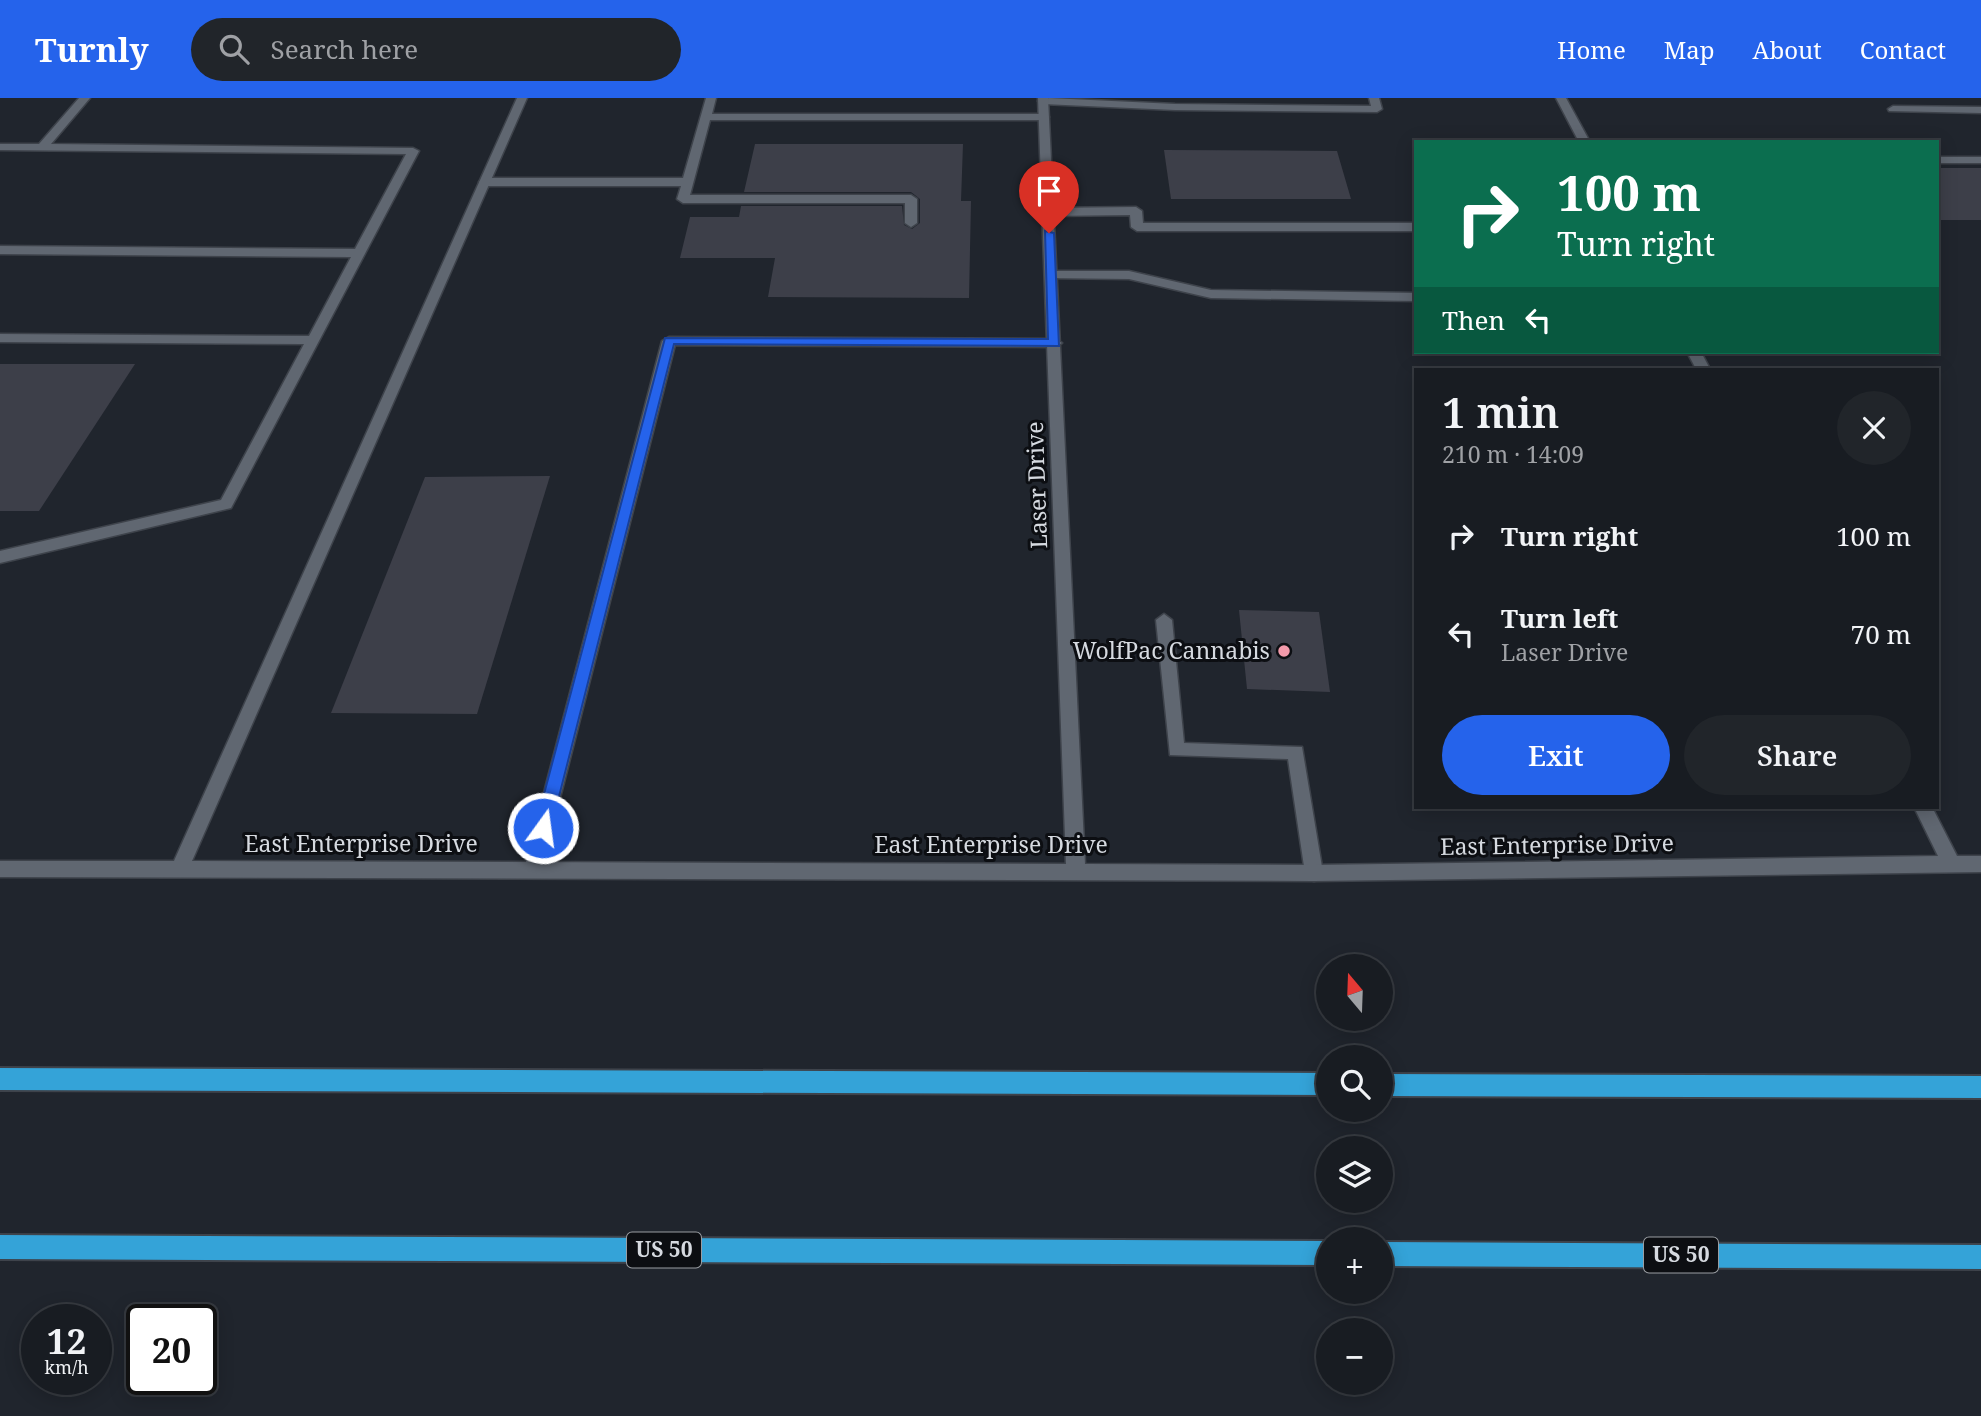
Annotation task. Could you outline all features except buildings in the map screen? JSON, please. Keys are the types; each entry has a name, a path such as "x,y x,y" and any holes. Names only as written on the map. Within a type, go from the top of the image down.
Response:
{"highway":[{"path":"0,1079 1316,1084"},
{"path":"1393,1084 1981,1087"},
{"name":"US 50","path":"0,1247 1316,1254"},
{"name":"US 50","path":"1393,1254 1981,1256"}],"street":[{"path":"41,147 85,98"},
{"path":"180,868 522,98"},
{"path":"711,98 684,199 911,200 911,223"},
{"path":"1043,99 1175,107 1377,109 1374,98"},
{"path":"1561,98 1583,140"},
{"name":"Laser Drive","path":"1043,99 1076,870"},
{"path":"1893,109 1981,110"},
{"path":"706,117 1043,117"},
{"path":"0,147 413,151 226,504 0,556"},
{"path":"1939,160 1981,160"},
{"path":"485,182 688,182"},
{"path":"1048,212 1136,211 1137,227 1414,227"},
{"path":"0,250 359,253"},
{"path":"1051,275 1129,275 1211,294 1238,296 1414,297"},
{"path":"0,338 313,340"},
{"path":"533,869 669,341 1055,343"},
{"path":"1164,620 1175,750 1296,752 1314,873"},
{"path":"1924,809 1951,863"},
{"name":"East Enterprise Drive","path":"0,869 1076,870 1314,873 1981,864"}],"place":[{"name":"WolfPac Cannabis","path":"1284,651"}],"route":[{"path":"543,828 669,341 1055,343 1049,233"}]}
